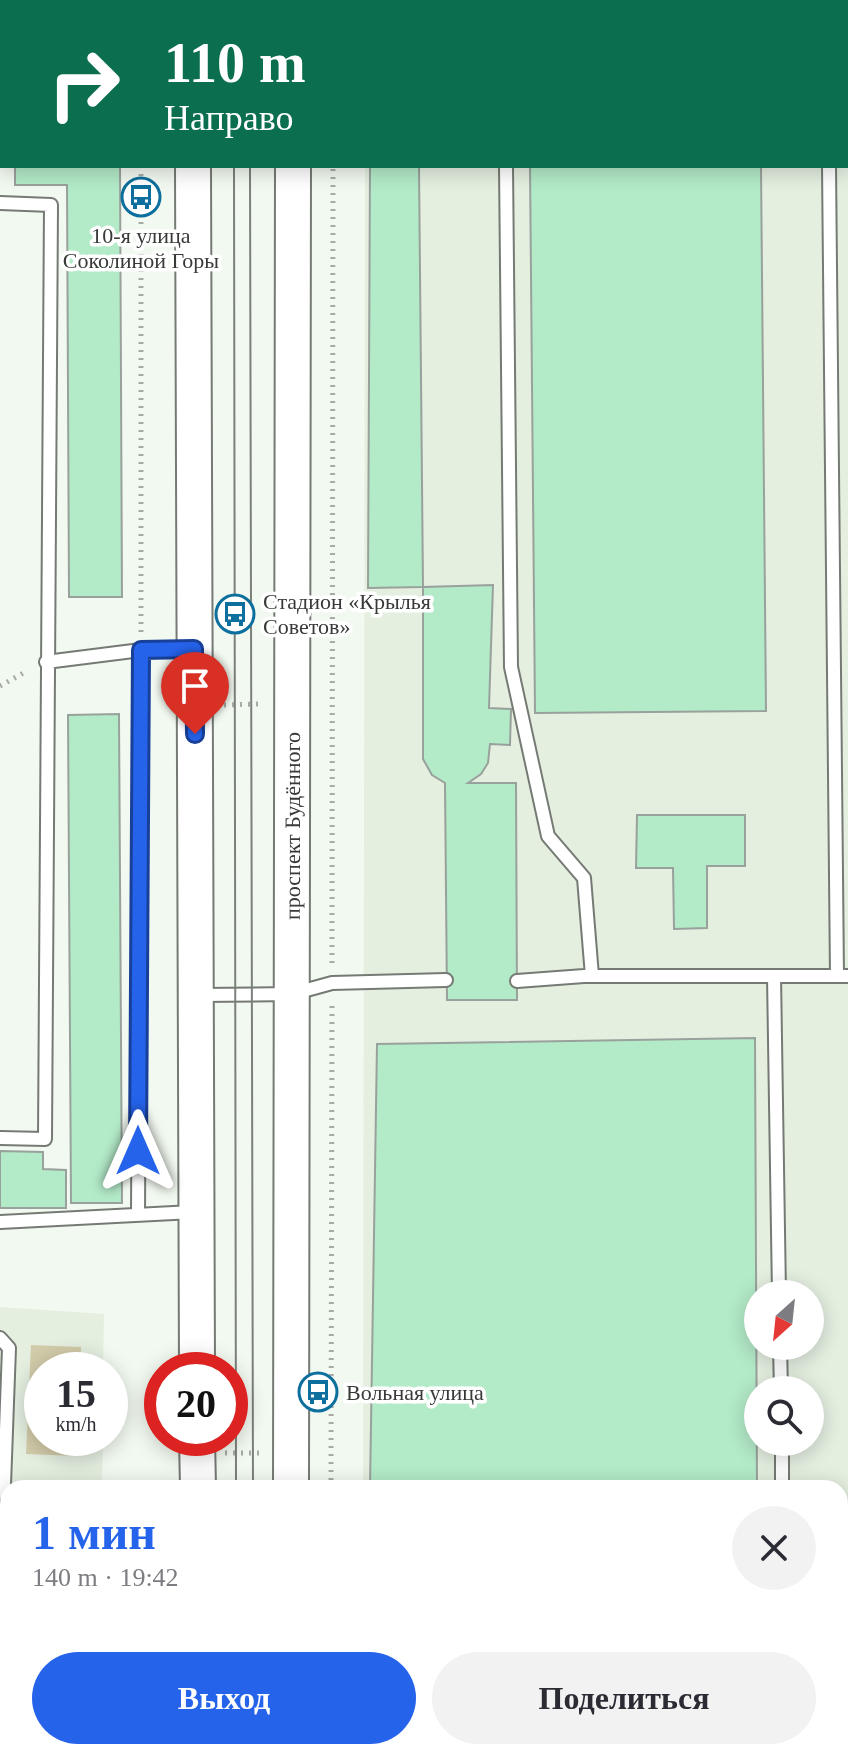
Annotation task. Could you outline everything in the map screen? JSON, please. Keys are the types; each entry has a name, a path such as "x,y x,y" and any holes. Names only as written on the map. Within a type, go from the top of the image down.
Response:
{"main road":[{"path":"193,168 197,1352"},
{"name":"проспект Будённого","path":"291,1480 293,168"},
{"path":"200,1480 208,1456"}],"lane":[{"path":"506,168 511,667 548,836 584,878 592,976"},
{"path":"517,981 592,976 843,976 829,168"},
{"path":"0,203 51,205 45,1139 0,1138"},
{"path":"46,662 141,650 194,649"},
{"path":"138,1215 141,650"},
{"path":"774,976 779,1280"},
{"path":"196,995 292,994 332,983 446,980"},
{"path":"0,1222 197,1212"},
{"path":"0,1338 9,1348 4,1480"},
{"path":"782,1456 782,1480"}],"path":[{"path":"141,168 141,650"},
{"path":"331,1480 333,168"},
{"path":"0,686 46,662"},
{"path":"224,705 258,704"},
{"path":"248,1451 263,1453"}],"shaded area":[{"path":"365,168 848,168 848,1480 363,1480"},
{"path":"0,1307 104,1314 103,1352 24,1352 24,1456 103,1456 102,1480 0,1480"},
{"path":"31,1345 81,1347 81,1352 31,1352"}],"building":[{"path":"15,168 120,168 122,597 69,597 67,185 15,185"},
{"path":"370,168 419,168 423,587 368,588"},
{"path":"530,168 761,168 766,711 535,713"},
{"path":"493,585 489,708 511,709 510,745 490,744 488,763 481,774 468,783 516,783 517,1000 447,1000 445,783 432,775 423,759 423,587"},
{"path":"119,714 122,1203 71,1203 68,715"},
{"path":"637,815 745,815 745,866 707,866 707,928 674,929 673,868 636,868"},
{"path":"755,1038 756,1280 744,1280 744,1360 756,1360 757,1376 744,1376 744,1456 757,1456 757,1480 370,1480 377,1044"},
{"path":"0,1151 43,1152 43,1169 66,1170 66,1208 0,1208"}],"tram line":[{"path":"234,168 236,1480"},
{"path":"250,168 253,1480"}],"place":[{"name":"10-я улица Соколиной Горы","path":"141,197"},
{"name":"Стадион «Крылья Советов»","path":"235,614"},
{"name":"Вольная улица","path":"318,1392"}],"route":[{"path":"138,1151 141,650 194,649 195,734"}]}
